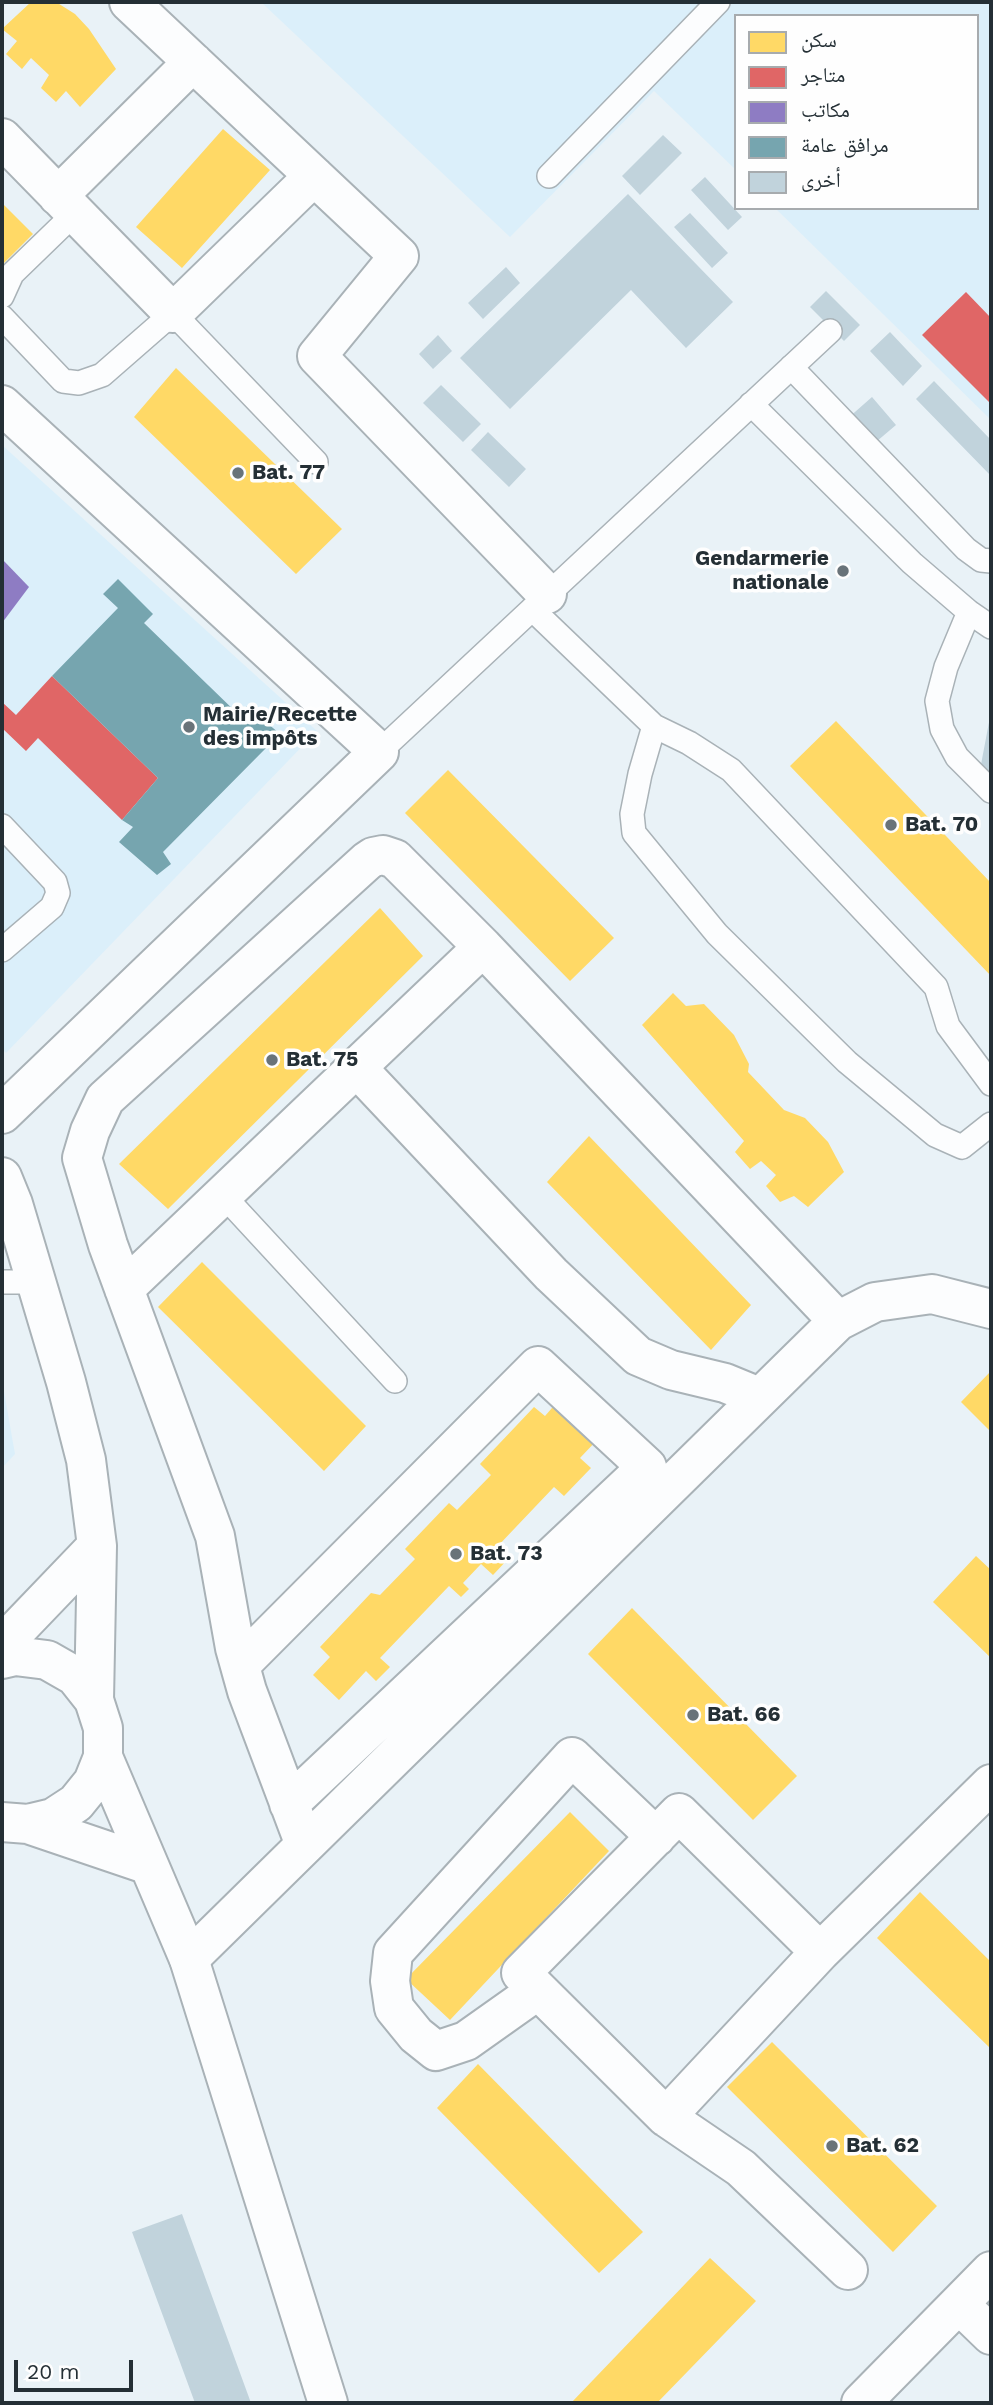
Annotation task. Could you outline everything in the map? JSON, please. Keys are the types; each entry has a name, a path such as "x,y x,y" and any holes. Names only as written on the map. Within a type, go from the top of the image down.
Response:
{"street":[{"path":"129,2 399,256 317,356 540,601"},
{"path":"67,205 193,62"},
{"path":"2,138 173,313 314,176"},
{"path":"2,405 379,752 2,1114"},
{"path":"305,1845 247,1691 215,1536 108,1245 82,1158 90,1130 105,1099 373,857 383,855 395,859 484,947 838,1321"},
{"path":"124,1289 484,947"},
{"path":"357,1068 551,1274 638,1356 671,1370 725,1382 759,1397"},
{"path":"2,1177 13,1203 19,1282 66,1382 86,1460 97,1546 94,1700 103,1728 103,1757 93,1782 76,1803 53,1818 15,1823"},
{"path":"189,1959 838,1321 876,1302 932,1294 991,1309"},
{"path":"240,1665 538,1366 647,1467 289,1804"},
{"path":"2,1645 97,1546"},
{"path":"2,1659 15,1656 47,1660 75,1676 94,1700"},
{"path":"103,1757 189,1959 328,2403"},
{"path":"538,1990 466,2041 436,2051 416,2035 394,2008 390,1981 393,1954 572,1757 656,1837"},
{"path":"666,2117 820,1952 991,1784"},
{"path":"820,1952 679,1813 521,1973 666,2117 741,2168 848,2270"},
{"path":"15,1823 149,1865"},
{"path":"862,2403 991,2272"},
{"path":"959,2304 991,2335"}],"lane":[{"path":"549,176 718,2"},
{"path":"2,296 12,274 67,205"},
{"path":"2,317 63,381 79,383 102,375 173,313 316,462"},
{"path":"379,752 830,331"},
{"path":"791,367 966,549 981,560 991,561"},
{"path":"751,404 912,563 969,612 991,627"},
{"path":"540,601 654,726 690,743 731,770 936,987 948,1026 991,1084"},
{"path":"969,612 946,667 937,701 942,729 957,757 991,791"},
{"path":"654,726 637,787 632,814 634,833 717,934 847,1062 935,1135 962,1147 991,1124"},
{"path":"2,826 55,882 58,893 52,907 2,950"},
{"path":"223,1195 395,1381"}],"shaded area":[{"path":"261,2 991,2 991,420 777,210 979,210 979,14 734,14 734,168 654,91 510,237"},
{"path":"2,445 317,731 6,1053 2,1049"},
{"path":"2,1380 15,1454 2,1468"}],"building: سكن":[{"path":"31,2 56,2 75,14 89,29 116,69 80,107 66,91 56,102 41,88 49,75 31,58 22,69 6,54 17,41 2,29"},
{"path":"223,129 270,170 182,268 136,227"},
{"path":"2,203 33,234 2,265"},
{"name":"Bat. 77","path":"176,368 342,529 296,574 134,417"},
{"name":"Bat. 70","path":"836,721 991,883 991,976 790,766"},
{"path":"448,770 614,938 570,981 405,813"},
{"name":"Bat. 75","path":"380,908 423,956 168,1209 119,1164"},
{"path":"673,993 686,1006 704,1004 734,1035 749,1064 748,1072 784,1110 805,1118 828,1142 844,1172 808,1207 794,1196 780,1202 766,1186 776,1175 761,1161 750,1169 735,1152 744,1141 642,1025"},
{"path":"589,1136 751,1305 711,1350 547,1182"},
{"path":"202,1262 366,1426 324,1471 158,1307"},
{"path":"991,1371 991,1432 961,1402"},
{"name":"Bat. 73","path":"558,1401 598,1439 580,1458 591,1468 564,1496 554,1487 496,1548 508,1559 493,1575 481,1564 463,1583 469,1589 461,1597 449,1586 380,1658 390,1667 376,1681 366,1671 339,1700 313,1675 330,1657 320,1647 371,1593 380,1595 415,1559 405,1549 449,1503 457,1510 491,1475 480,1464 534,1407 545,1416"},
{"path":"976,1556 991,1570 991,1658 933,1602"},
{"name":"Bat. 66","path":"632,1608 797,1776 753,1820 588,1654"},
{"path":"570,1812 609,1851 450,2020 406,1979"},
{"path":"920,1892 991,1962 991,2049 877,1938"},
{"name":"Bat. 62","path":"772,2042 937,2206 893,2252 727,2087"},
{"path":"478,2064 643,2232 599,2273 437,2108"},
{"path":"710,2258 756,2301 657,2403 571,2403"}],"building: متاجر":[{"path":"966,292 991,318 991,404 922,335"},
{"path":"52,676 158,778 122,820 38,738 26,751 2,728 2,702 16,715"}],"building: مكاتب":[{"path":"2,559 29,587 2,623"}],"building: مرافق عامة":[{"name":"Mairie/Recette des impôts","path":"118,579 153,614 144,623 240,716 247,706 286,739 275,753 267,747 163,852 171,864 157,875 119,842 133,827 122,820 158,778 52,676 118,608 103,594"}],"building: أخرى":[{"path":"663,135 682,153 640,195 622,176"},
{"path":"705,177 742,217 728,230 691,190"},
{"path":"628,194 733,302 686,348 631,290 510,409 460,358"},
{"path":"690,213 728,253 712,268 674,227"},
{"path":"506,267 520,283 483,319 468,303"},
{"path":"826,291 860,325 844,341 810,307"},
{"path":"890,332 922,366 903,386 870,351"},
{"path":"438,335 452,351 433,369 419,354"},
{"path":"934,381 991,440 991,476 916,399"},
{"path":"441,385 481,424 463,442 423,403"},
{"path":"872,397 896,425 870,447 847,419"},
{"path":"488,432 526,469 509,487 471,450"},
{"path":"991,718 991,777 979,775"},
{"path":"182,2214 251,2403 195,2403 132,2232"}],"place":[{"name":"Bat. 77","path":"238,473"},
{"name":"Gendarmerie nationale","path":"843,571"},
{"name":"Mairie/Recette des impôts","path":"189,727"},
{"name":"Bat. 70","path":"891,825"},
{"name":"Bat. 75","path":"272,1060"},
{"name":"Bat. 73","path":"456,1554"},
{"name":"Bat. 66","path":"693,1715"},
{"name":"Bat. 62","path":"832,2146"}]}
